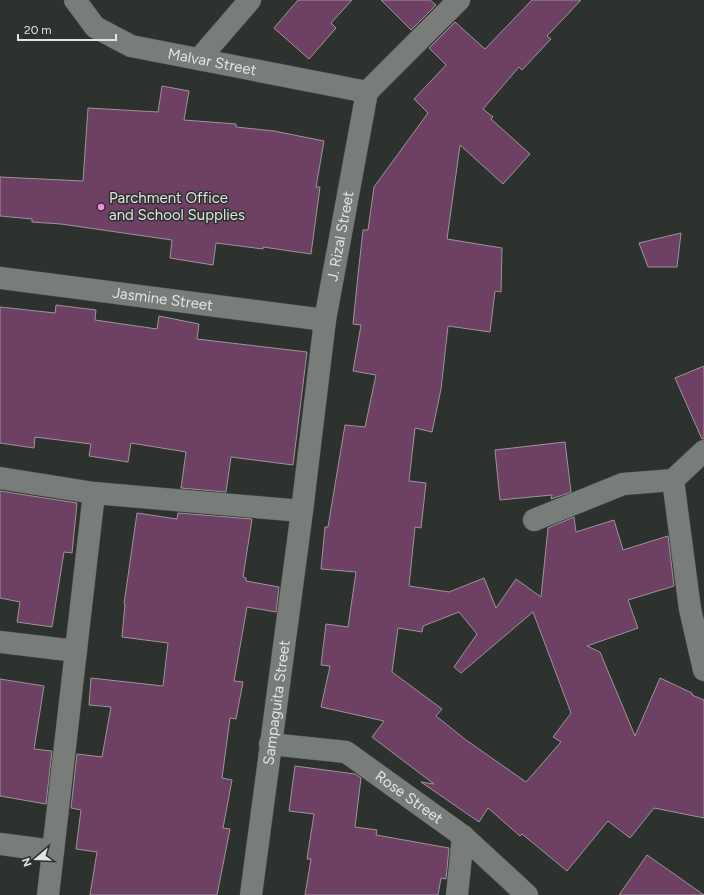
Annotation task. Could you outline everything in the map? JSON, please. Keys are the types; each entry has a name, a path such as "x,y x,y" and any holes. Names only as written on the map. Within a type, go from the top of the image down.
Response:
{"street":[{"name":"Malvar Street","path":"75,0 95,27 131,46 367,92"},
{"path":"199,59 250,0"},
{"path":"367,92 459,0"},
{"name":"J. Rizal Street","path":"302,511 325,320 367,92"},
{"name":"Jasmine Street","path":"0,278 325,320"},
{"path":"534,520 623,484 673,480 704,452"},
{"path":"0,478 94,493 302,511"},
{"path":"673,480 697,606 704,670"},
{"path":"48,895 94,493"},
{"name":"Sampaguita Street","path":"251,895 302,511"},
{"path":"0,642 76,651"},
{"name":"Rose Street","path":"270,744 346,752 463,836 527,895"},
{"path":"457,895 463,836"},
{"path":"0,844 53,851"}],"building":[{"path":"298,0 352,0 331,23 336,28 309,59 274,28"},
{"path":"381,0 430,0 436,5 411,30"},
{"path":"532,0 581,0 547,36 551,39 522,70 519,67 483,109 493,117 491,119 530,154 503,184 460,145 447,239 502,248 501,292 495,291 490,332 448,326 441,389 432,432 415,428 409,481 426,483 421,528 415,527 409,586 449,592 484,578 496,608 516,579 541,597 548,528 574,517 576,532 614,520 623,550 668,536 674,586 628,600 638,628 587,646 600,652 635,736 660,678 704,700 704,818 654,808 630,838 608,821 567,871 522,834 520,836 488,808 479,822 421,782 434,784 372,737 384,721 321,707 330,666 321,665 326,624 348,627 356,572 321,569 325,527 328,527 345,425 365,427 376,375 353,371 361,325 353,324 363,230 368,230 374,187 428,113 414,99 446,65 429,48 455,22 485,49","holes":["459,612 477,634 454,667 461,673 533,612 571,713 553,737 561,742 526,782 466,740 436,716 442,709 392,672 398,628 422,632 423,626"]},
{"path":"162,86 189,91 184,120 236,124 236,127 274,131 324,141 316,187 320,187 311,254 263,247 263,249 216,243 213,265 170,258 172,240 61,224 32,222 32,219 0,216 0,177 83,181 88,108 158,112"},
{"path":"681,233 677,267 648,267 639,243"},
{"path":"56,305 96,310 95,320 157,329 159,316 199,324 197,339 307,352 293,465 231,457 226,492 181,488 186,452 131,443 128,462 89,456 91,444 35,437 34,448 0,443 0,307 55,313"},
{"path":"704,366 704,439 702,439 675,378"},
{"path":"565,442 571,492 551,499 552,495 500,500 495,450"},
{"path":"0,491 77,503 72,553 64,552 52,627 17,622 20,602 0,598"},
{"path":"137,513 177,519 178,513 252,519 243,577 246,578 246,581 279,587 276,612 247,607 234,681 243,682 236,719 230,718 222,778 232,780 223,828 230,829 217,895 90,895 97,852 76,849 81,810 71,808 77,754 102,757 111,707 89,705 91,678 163,686 168,643 122,637 124,604"},
{"path":"0,679 44,686 34,749 52,751 46,804 0,796"},
{"path":"295,766 355,774 361,778 355,827 377,830 376,835 449,848 446,879 441,878 438,895 305,895 311,859 307,859 314,814 289,811"},
{"path":"647,855 704,895 619,895"}],"place":[{"name":"Parchment Office and School Supplies","path":"101,207"}]}
